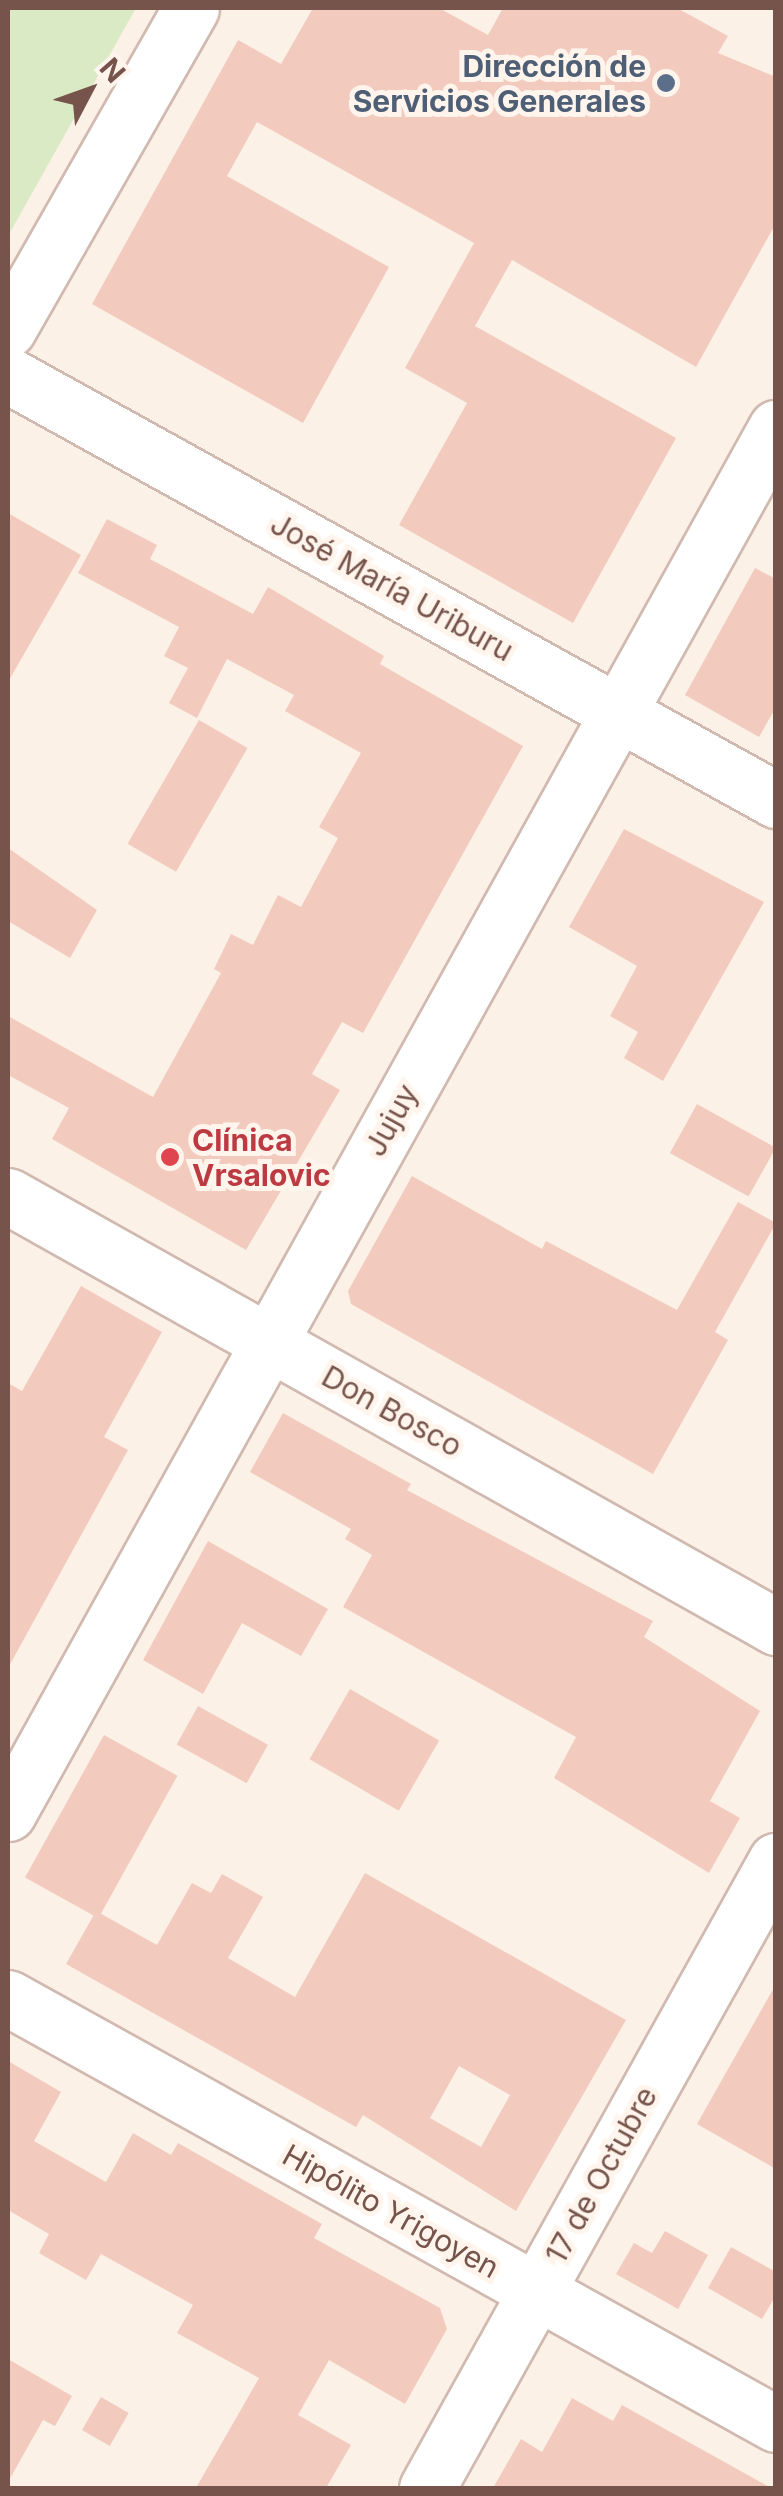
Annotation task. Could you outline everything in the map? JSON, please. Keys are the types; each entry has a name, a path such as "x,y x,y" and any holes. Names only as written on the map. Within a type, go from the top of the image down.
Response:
{"street":[{"path":"8,329 191,8"},
{"name":"José María Uriburu","path":"8,375 776,800"},
{"name":"Jujuy","path":"8,1813 776,428"},
{"name":"Don Bosco","path":"8,1196 776,1627"},
{"name":"17 de Octubre","path":"427,2488 776,1861"},
{"name":"Hipólito Yrigoyen","path":"8,1998 776,2424"}],"green space":[{"path":"8,8 136,8 8,236"}],"building":[{"path":"313,8 439,8 488,35 503,8 677,8 728,36 718,53 776,77 776,223 696,367 512,260 475,326 676,438 573,623 399,525 467,403 405,368 474,243 257,122 227,176 389,267 303,423 92,304 238,40 281,64"},
{"path":"8,513 81,555 8,682"},
{"path":"107,519 157,545 150,559 253,614 268,587 384,656 380,664 523,746 363,1033 342,1022 312,1074 340,1090 246,1250 52,1139 69,1108 8,1075 8,1016 153,1097 221,973 214,969 231,934 253,945 278,895 301,907 338,838 319,827 361,753 285,711 294,695 227,659 197,718 169,703 188,668 164,656 179,627 78,573"},
{"path":"755,568 776,579 776,707 759,737 685,695"},
{"path":"199,720 247,748 176,872 128,844"},
{"path":"624,829 764,902 663,1081 624,1058 638,1032 610,1016 637,966 569,927"},
{"path":"8,848 97,910 70,958 8,921"},
{"path":"697,1104 776,1148 749,1197 670,1153"},
{"path":"412,1176 542,1249 546,1241 677,1310 738,1202 776,1223 715,1332 728,1340 653,1474 351,1304 348,1291"},
{"path":"81,1286 162,1332 104,1437 128,1450 8,1668 8,1383 22,1391"},
{"path":"283,1413 411,1484 407,1490 653,1621 644,1637 760,1711 710,1801 740,1818 709,1873 554,1778 576,1737 343,1607 372,1555 345,1539 351,1529 250,1472"},
{"path":"208,1541 328,1609 301,1656 242,1623 203,1694 143,1660"},
{"path":"350,1689 439,1740 399,1811 310,1759"},
{"path":"198,1706 268,1745 247,1783 177,1744"},
{"path":"104,1735 177,1776 98,1918 25,1878"},
{"path":"365,1873 626,2020 516,2211 363,2115 356,2127 66,1964 96,1911 157,1945 192,1883 211,1893 222,1874 263,1897 228,1958 295,1997","holes":["459,2066 510,2095 481,2147 430,2118"]},
{"path":"776,1984 776,2169 697,2124"},
{"path":"8,2061 61,2092 34,2141 106,2182 133,2133 171,2155 178,2143 322,2224 314,2238 440,2308 447,2329 405,2404 329,2360 298,2415 351,2445 326,2488 196,2488 259,2378 177,2333 193,2305 101,2254 86,2280 39,2253 49,2234 8,2210"},
{"path":"665,2231 708,2255 678,2309 616,2274 634,2243 652,2253"},
{"path":"731,2247 776,2272 776,2295 762,2319 708,2288"},
{"path":"8,2359 72,2396 55,2426 43,2420 8,2482"},
{"path":"101,2397 129,2413 110,2446 82,2430"},
{"path":"572,2398 613,2421 622,2405 771,2488 493,2488 521,2439 542,2452"}],"place":[{"name":"Dirección de Servicios Generales","path":"666,83"},
{"name":"Clínica Vrsalovic","path":"170,1157"}]}
